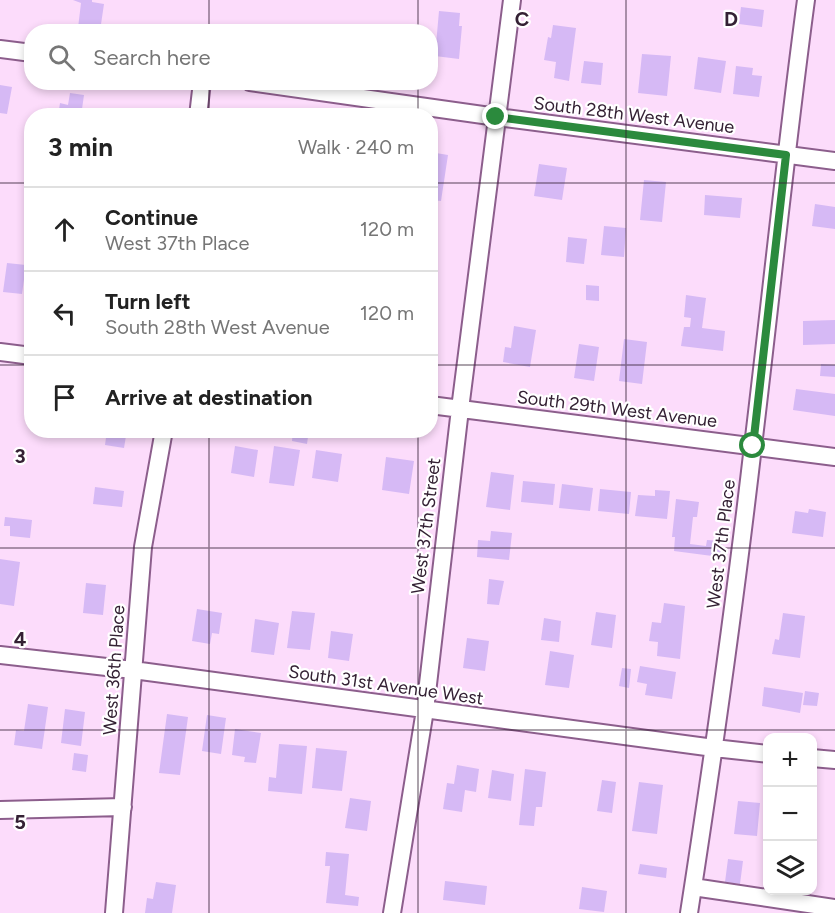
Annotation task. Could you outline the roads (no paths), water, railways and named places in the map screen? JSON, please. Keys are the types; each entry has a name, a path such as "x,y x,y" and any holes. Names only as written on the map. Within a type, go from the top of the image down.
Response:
{"street":[{"name":"West 37th Street","path":"392,913 425,710 460,409 512,0"},
{"name":"West 37th Place","path":"689,913 714,748 753,446 806,0"},
{"path":"0,49 24,52"},
{"path":"199,108 201,90"},
{"name":"South 28th West Avenue","path":"306,90 433,108"},
{"name":"South 28th West Avenue","path":"438,109 835,161"},
{"path":"0,352 24,355"},
{"name":"South 29th West Avenue","path":"438,406 835,457"},
{"name":"West 36th Place","path":"114,913 143,547 163,438"},
{"name":"South 31st Avenue West","path":"0,655 132,670 763,753"},
{"path":"817,758 835,760"},
{"path":"0,810 123,807"},
{"path":"693,887 835,908"}]}
